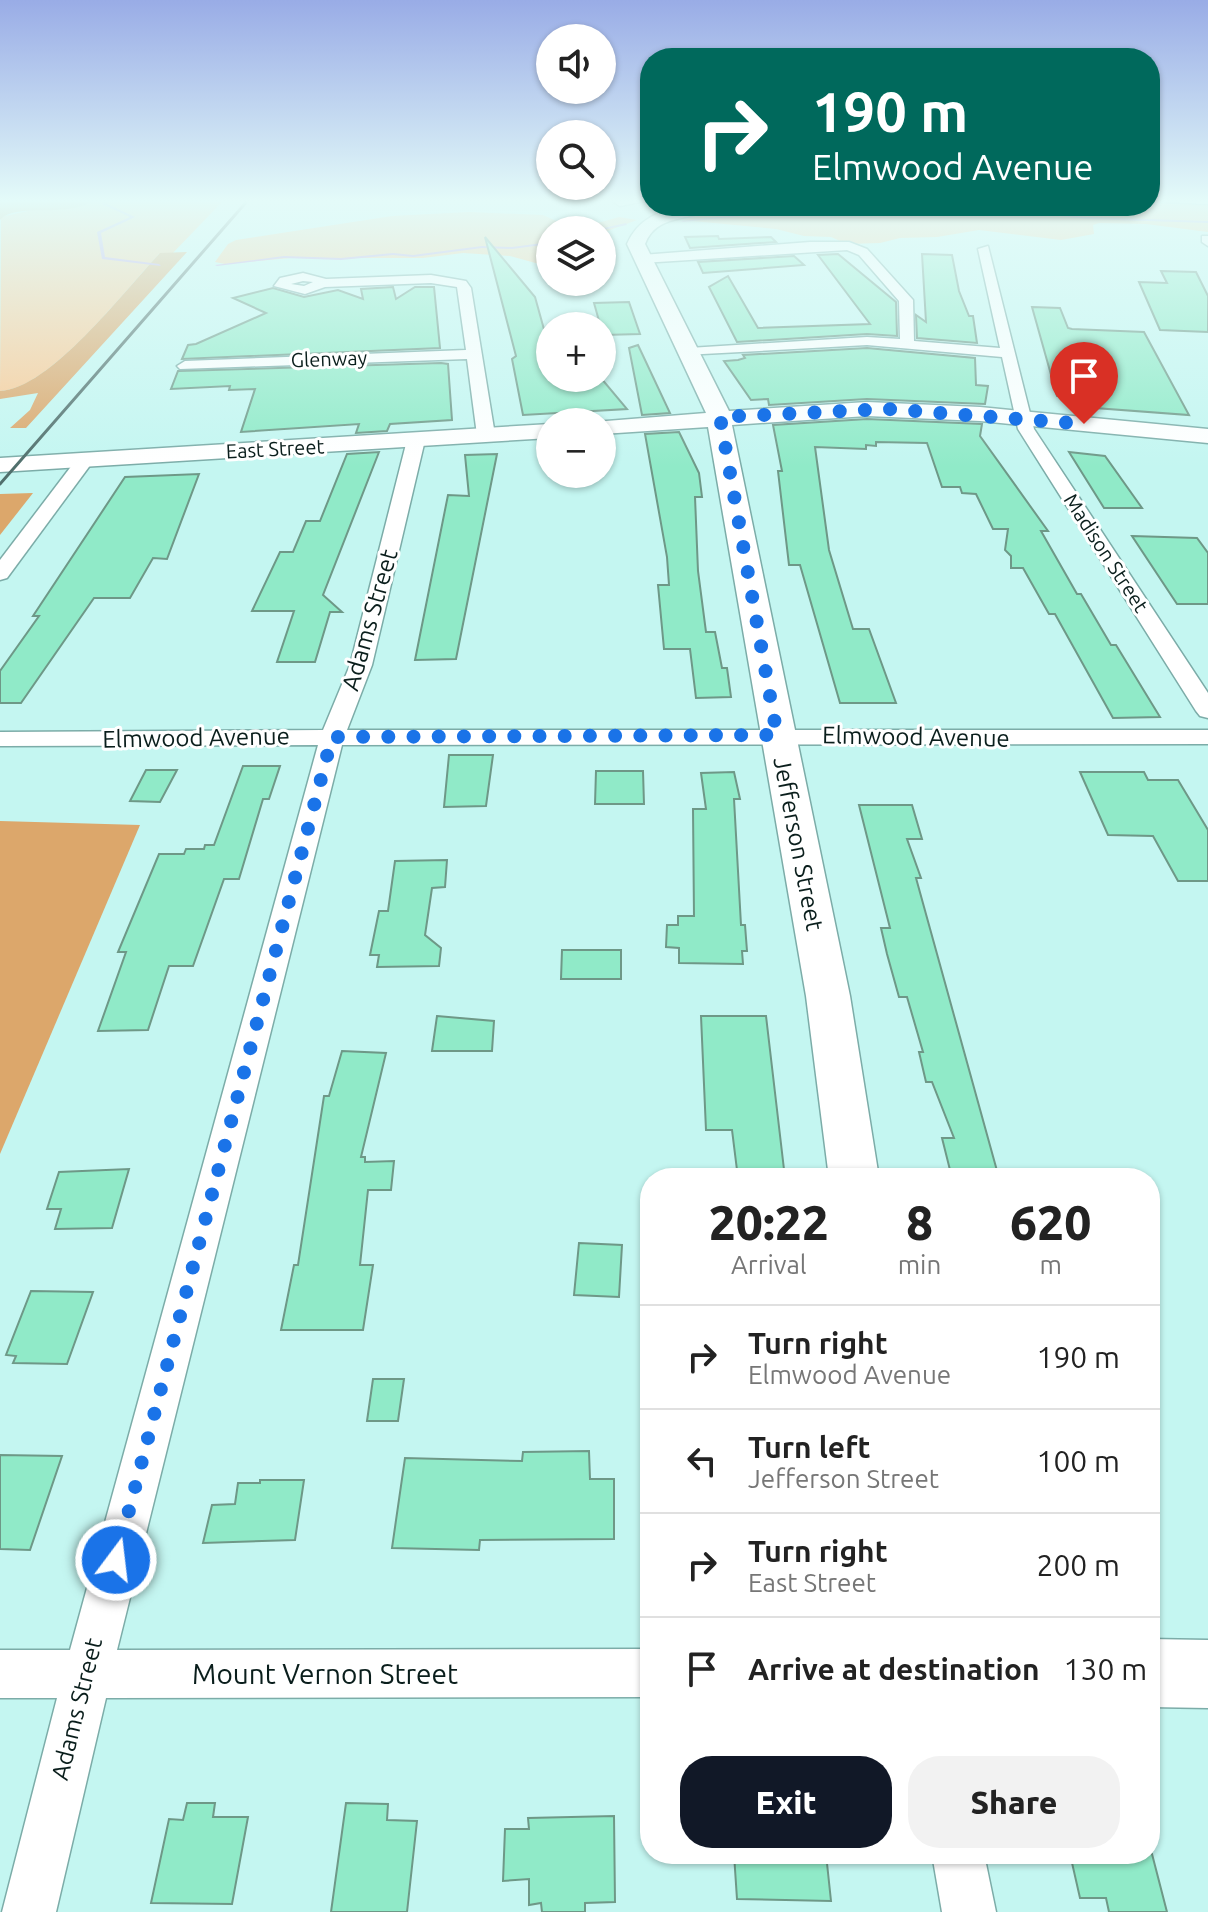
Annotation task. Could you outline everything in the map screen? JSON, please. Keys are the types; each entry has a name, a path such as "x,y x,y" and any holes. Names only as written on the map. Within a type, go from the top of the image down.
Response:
{"main road":[{"name":"Jefferson Street","path":"657,288 720,417 828,996 853,1168"},
{"path":"616,426 867,409 1021,417 1208,436"},
{"name":"East Street","path":"0,465 536,432"},
{"path":"1160,1673 1208,1674"}],"street":[{"path":"462,288 486,435"},
{"path":"895,288 906,300 907,343"},
{"name":"Madison Street","path":"993,288 1021,417 1033,441 1208,711"},
{"path":"689,352 848,342 907,343 1008,353"},
{"name":"Glenway","path":"185,366 474,354"},
{"name":"Adams Street","path":"29,1912 85,1674 178,1332 332,737 361,665 416,440"},
{"path":"0,574 85,460"},
{"name":"Elmwood Avenue","path":"0,739 777,735 1208,737"},
{"name":"Mount Vernon Street","path":"0,1674 640,1673"},
{"path":"960,1864 969,1912"}],"shaded area":[{"path":"1,288 128,288 63,357 20,386 0,391"},
{"path":"128,288 154,288 26,428 10,428 30,410 38,393 0,399 0,391 20,386 41,374"},
{"path":"33,493 0,535 0,494"},
{"path":"0,821 140,825 0,1154"}],"building":[{"path":"274,288 304,297 338,290 363,299 361,289 393,288 396,299 413,288 434,288 440,348 182,359 188,345 266,313 233,298"},
{"path":"498,288 528,288 535,297 539,312 536,312 536,392 613,392 627,409 536,408 536,414 523,415 512,359 516,356"},
{"path":"710,288 735,288 758,328 870,324 843,288 879,288 896,302 897,336 867,334 737,342"},
{"path":"924,288 958,288 969,316 973,316 977,343 917,338 916,315 926,322"},
{"path":"1142,288 1204,288 1208,296 1208,332 1160,330"},
{"path":"629,302 640,334 616,335 616,312 597,312 594,303"},
{"path":"1032,307 1060,308 1068,328 1072,329 1144,332 1189,415 1082,407 1084,397 1057,396"},
{"path":"638,345 670,413 642,415 629,348"},
{"path":"867,348 975,358 976,385 988,386 985,404 867,399 769,405 768,399 751,400 724,361 745,358 743,355"},
{"path":"448,364 452,420 390,424 387,431 356,433 359,424 241,432 255,389 229,390 230,386 171,389 178,371"},
{"path":"867,419 982,424 980,436 1048,531 1041,531 1077,594 1081,594 1111,645 1116,645 1160,717 1113,718 1055,614 1049,614 1023,568 1011,568 1011,556 1005,550 1008,529 993,529 976,494 962,493 960,487 942,487 927,443 876,442 876,446 866,445 866,449 815,447 829,550 853,629 869,629 896,703 840,703 800,565 789,565 778,471 782,471 773,425"},
{"path":"679,432 699,473 702,497 695,497 698,571 706,632 715,632 722,668 727,668 731,697 696,698 690,649 664,649 658,585 669,585 667,557 645,434"},
{"path":"379,452 323,595 342,612 330,612 315,662 277,662 294,611 252,611 280,552 293,552 306,521 320,521 347,454"},
{"path":"1069,452 1105,456 1142,508 1104,508"},
{"path":"497,454 456,659 415,660 448,495 469,496 465,455"},
{"path":"199,474 167,559 153,558 130,598 94,598 21,703 0,703 0,671 39,616 33,616 125,477"},
{"path":"1132,536 1197,538 1208,553 1208,604 1177,604"},
{"path":"449,755 493,755 486,806 444,807"},
{"path":"243,766 280,766 269,799 263,799 239,879 224,879 193,966 169,966 148,1030 98,1031 126,952 118,952 159,854 184,854 186,849 204,849 205,845 214,845"},
{"path":"146,770 177,770 160,802 130,801"},
{"path":"596,771 643,771 644,804 595,804"},
{"path":"734,772 740,799 734,799 741,925 745,925 747,951 742,951 743,964 679,963 679,948 666,947 667,925 678,925 678,916 694,916 693,809 706,809 701,773"},
{"path":"1080,772 1144,772 1148,780 1178,780 1208,830 1208,881 1178,881 1153,836 1108,835"},
{"path":"859,805 912,805 922,839 907,839 921,878 916,878 996,1168 950,1168 942,1138 954,1138 932,1082 926,1082 919,1052 923,1052 907,997 899,997 881,928 890,928"},
{"path":"447,860 445,887 432,888 425,935 441,948 439,966 377,967 379,955 370,955 379,911 388,911 395,861"},
{"path":"562,950 621,950 621,979 561,979"},
{"path":"437,1016 494,1021 492,1051 432,1051"},
{"path":"701,1016 766,1016 784,1168 737,1168 732,1130 706,1130"},
{"path":"342,1051 386,1053 361,1157 365,1157 365,1162 394,1161 391,1190 368,1190 360,1265 373,1265 363,1330 281,1330 294,1265 298,1265 324,1096 329,1096"},
{"path":"129,1169 112,1228 55,1229 61,1209 47,1209 59,1172"},
{"path":"579,1243 622,1245 619,1297 574,1295"},
{"path":"31,1291 93,1292 67,1364 13,1363 16,1356 6,1355"},
{"path":"373,1379 404,1379 398,1421 367,1421"},
{"path":"589,1451 590,1479 614,1479 614,1539 480,1540 479,1550 392,1548 405,1458 522,1461 523,1452"},
{"path":"0,1455 62,1456 30,1550 0,1549"},
{"path":"260,1480 304,1480 295,1540 203,1543 212,1505 235,1504 238,1483 260,1483"},
{"path":"187,1803 215,1803 213,1817 248,1817 232,1904 151,1903 169,1819 183,1820"},
{"path":"346,1803 388,1804 387,1820 417,1821 407,1912 331,1912"},
{"path":"614,1816 615,1902 585,1903 585,1912 542,1912 541,1903 529,1905 529,1879 503,1881 505,1829 529,1829 528,1818"},
{"path":"735,1864 827,1864 831,1901 737,1899"},
{"path":"1072,1864 1155,1864 1167,1912 1109,1912 1106,1898 1080,1898"}],"railway":[{"path":"0,484 171,288"}],"route":[{"path":"116,1560 332,737 777,735 720,417 833,409 888,409 1084,424"}]}
